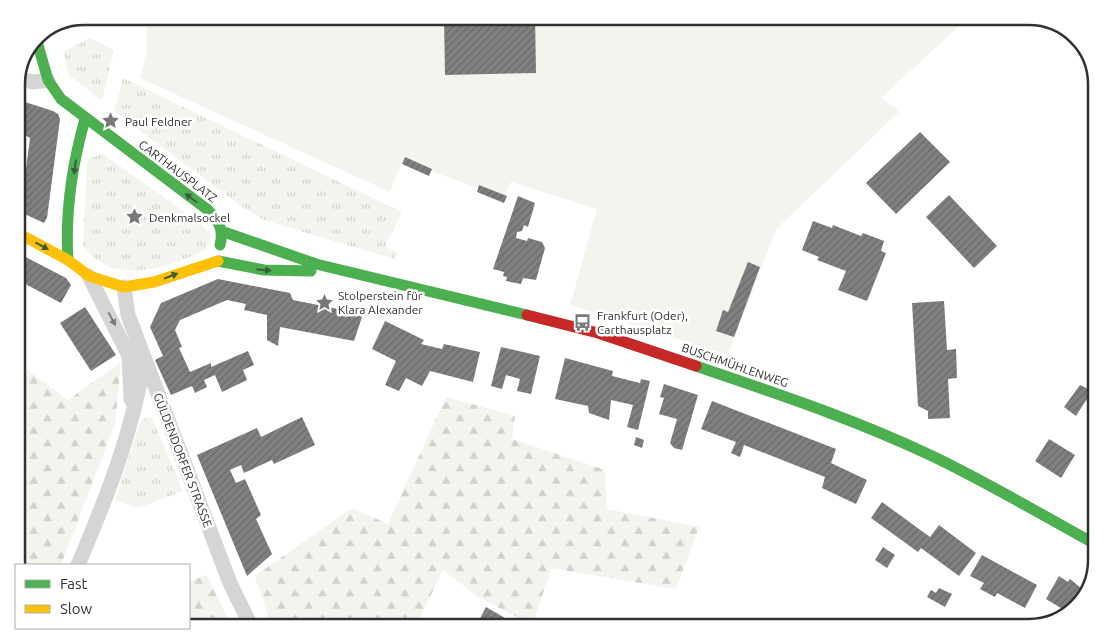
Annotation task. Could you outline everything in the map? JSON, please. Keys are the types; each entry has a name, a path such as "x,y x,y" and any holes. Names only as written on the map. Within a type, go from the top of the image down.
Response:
{"street":[{"name":"CARTHAUSPLATZ","path":"38,47 48,80 61,99 208,210 220,222 224,232"},
{"path":"25,80 32,82 48,80"},
{"path":"68,260 66,240 68,217 78,140 85,119"},
{"path":"25,237 68,260 89,276 124,287 154,282 216,261 224,232"},
{"name":"BUSCHMÜHLENWEG","path":"224,232 268,251 342,272 600,334 694,364 842,418 952,466 1088,540"},
{"name":"BUSCHMÜHLENWEG","path":"216,261 264,270 342,272"},
{"path":"89,276 129,356 131,391 129,429"},
{"name":"GÜLDENDORFER STRASSE","path":"124,287 128,314 144,360 230,583 248,619"},
{"path":"78,564 102,510 129,429 138,400 144,360"}],"green space":[{"path":"146,25 960,25 881,98 900,111 776,229 728,355 570,305 597,209 511,182 505,195 480,185 478,188 431,171 431,168 404,157 390,192 140,78 147,50"},
{"path":"90,38 114,50 102,101 69,75 63,52"},
{"path":"123,78 402,212 385,246 397,253 394,259 264,220 238,204 114,111"},
{"path":"103,154 193,218 213,235 206,250 175,262 141,270 125,270 109,266 95,258 83,245 87,163 90,158"},
{"path":"121,362 115,424 61,564 25,564 25,369 68,400"},
{"path":"446,397 515,416 512,439 605,470 607,509 699,527 676,589 552,568 534,619 520,619 478,597 443,570 419,619 269,619 255,576 352,508 388,524"},
{"path":"147,417 152,418 183,491 138,508 115,500 140,423"},
{"path":"207,575 228,619 190,619 190,581"}],"building":[{"path":"444,25 535,25 536,73 445,75"},
{"path":"25,102 58,114 60,119 47,218 44,223 25,214 25,177 30,138 25,135"},
{"path":"920,132 950,162 896,214 866,183"},
{"path":"405,157 432,169 429,176 402,164"},
{"path":"479,185 507,196 504,203 477,192"},
{"path":"949,195 997,246 974,268 926,217"},
{"path":"518,196 535,203 528,227 524,225 522,231 517,232 516,238 527,241 528,238 542,242 545,248 536,280 523,278 521,284 506,281 507,277 503,276 504,272 493,269"},
{"path":"813,221 832,228 833,225 861,236 863,233 884,241 881,251 886,253 867,301 838,290 846,271 817,260 819,257 802,250"},
{"path":"25,257 66,278 71,285 61,303 25,284"},
{"path":"748,262 760,267 734,337 716,331 723,310 728,312"},
{"path":"218,279 290,293 293,300 363,314 354,341 280,327 278,346 267,340 267,315 244,310 246,304 227,300 180,320 175,330 182,347 179,348 190,372 211,363 211,367 248,351 254,365 243,370 247,380 222,392 215,375 204,380 207,387 195,393 192,386 171,395 155,360 163,356 150,327 161,303"},
{"path":"944,301 947,350 956,349 957,378 948,379 950,418 928,419 928,411 918,406 912,303"},
{"path":"85,307 116,355 91,371 60,323"},
{"path":"385,321 424,340 421,344 442,349 444,344 480,352 473,382 430,371 422,386 406,378 399,391 385,385 396,361 372,349"},
{"path":"501,347 540,356 531,394 517,391 520,379 506,375 502,389 491,386"},
{"path":"565,358 613,371 612,376 640,383 641,379 650,381 638,430 627,427 633,405 611,400 609,420 589,413 588,406 555,399"},
{"path":"664,384 698,395 682,450 674,448 670,443 677,419 659,414 664,398 660,397"},
{"path":"1080,385 1088,389 1088,397 1076,416 1064,407"},
{"path":"712,401 836,449 831,463 867,480 856,504 822,488 825,477 744,445 740,457 731,453 736,442 701,429"},
{"path":"302,417 315,445 274,464 272,460 244,473 241,465 230,470 236,483 245,479 261,515 256,519 272,554 247,576 197,455 257,428 261,437"},
{"path":"636,437 644,440 642,448 634,445"},
{"path":"1049,439 1075,455 1061,478 1035,461"},
{"path":"882,502 930,537 939,525 976,553 959,576 921,548 918,552 871,518"},
{"path":"883,547 895,555 887,568 875,560"},
{"path":"982,555 1037,585 1025,608 997,593 995,597 980,589 984,583 970,576"},
{"path":"1059,576 1068,582 1070,579 1081,588 1071,602 1062,609 1046,599"},
{"path":"939,588 952,594 945,607 927,597 931,590 936,593"},
{"path":"486,607 505,618 504,619 480,619"}],"traffic: fast":[{"path":"38,47 48,80 61,99 208,210 220,226 220,245"},
{"path":"68,260 67,242 70,189 85,119"},
{"path":"224,232 316,264 527,315"},
{"path":"218,261 264,270 311,271"},
{"path":"696,366 814,407 901,442 972,476 1088,540"}],"traffic: slow":[{"path":"25,237 68,260 89,276 124,287 154,282 218,261"}],"traffic: jam":[{"path":"527,315 598,333 696,366"}],"place":[{"name":"Paul Feldner","path":"111,121"},
{"name":"Denkmalsockel","path":"135,217"},
{"name":"Stolperstein für Klara Alexander","path":"324,302"},
{"name":"Frankfurt (Oder), Carthausplatz","path":"583,322"}]}
